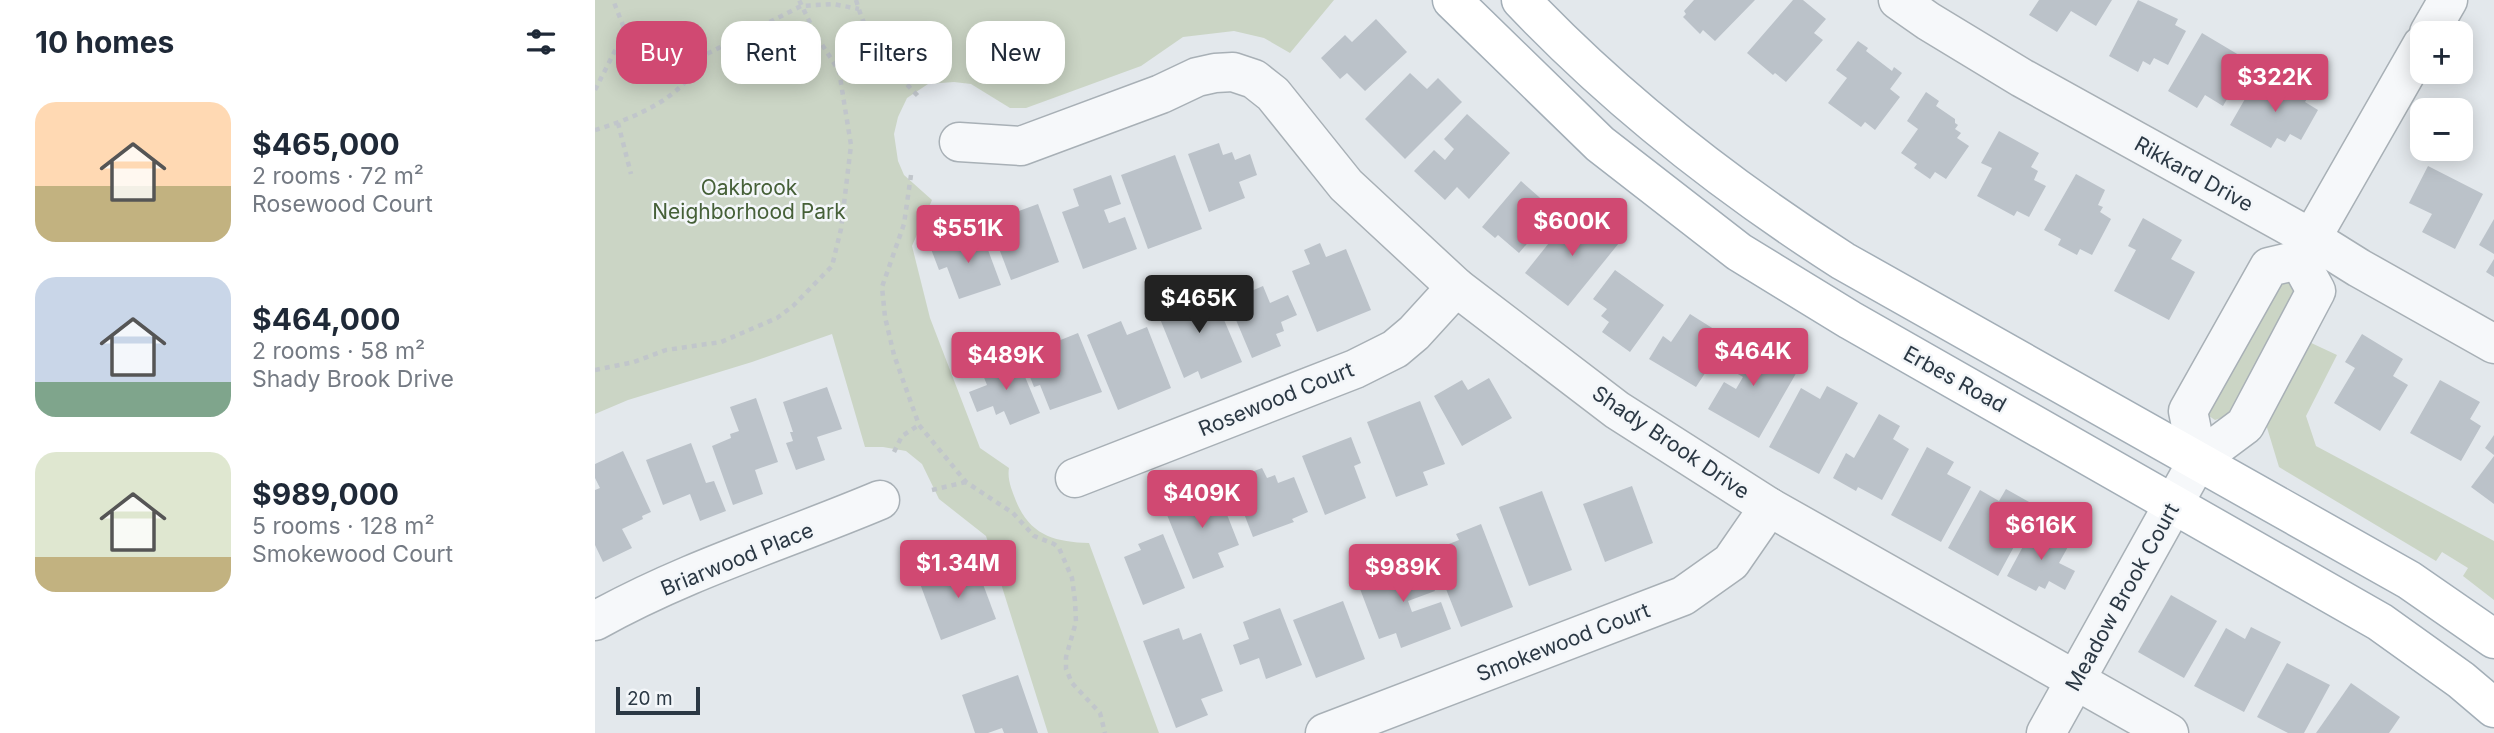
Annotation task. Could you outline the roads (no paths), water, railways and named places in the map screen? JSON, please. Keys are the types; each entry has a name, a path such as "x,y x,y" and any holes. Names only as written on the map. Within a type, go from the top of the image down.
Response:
{"main road":[{"name":"Erbes Road","path":"1452,0 1600,145 1739,252 1850,320 2380,622 2461,680 2494,708"},
{"path":"1521,0 1593,74 1691,154 1791,228 1843,261 2409,580 2494,639"}],"street":[{"name":"Rikkard Drive","path":"1898,0 1928,22 2305,249 2360,268 2494,344"},
{"path":"2436,21 2448,0"},
{"path":"2198,460 2188,411 2269,267 2305,249 2410,66"},
{"name":"Shady Brook Drive","path":"958,142 1021,146 1161,94 1197,77 1233,72 1254,79 1273,94 1346,185 1456,287 1617,410 1769,507 2169,733"},
{"name":"Meadow Brook Court","path":"2046,733 2198,460 2245,425 2316,291 2305,249"},
{"name":"Rosewood Court","path":"1075,478 1355,369 1395,349 1456,287"},
{"name":"Briarwood Place","path":"595,621 698,570 815,528 880,500"},
{"name":"Smokewood Court","path":"1325,733 1683,596 1731,562 1769,507"}],"park label":[{"name":"Oakbrook Neighborhood Park","path":"749,199"}]}
